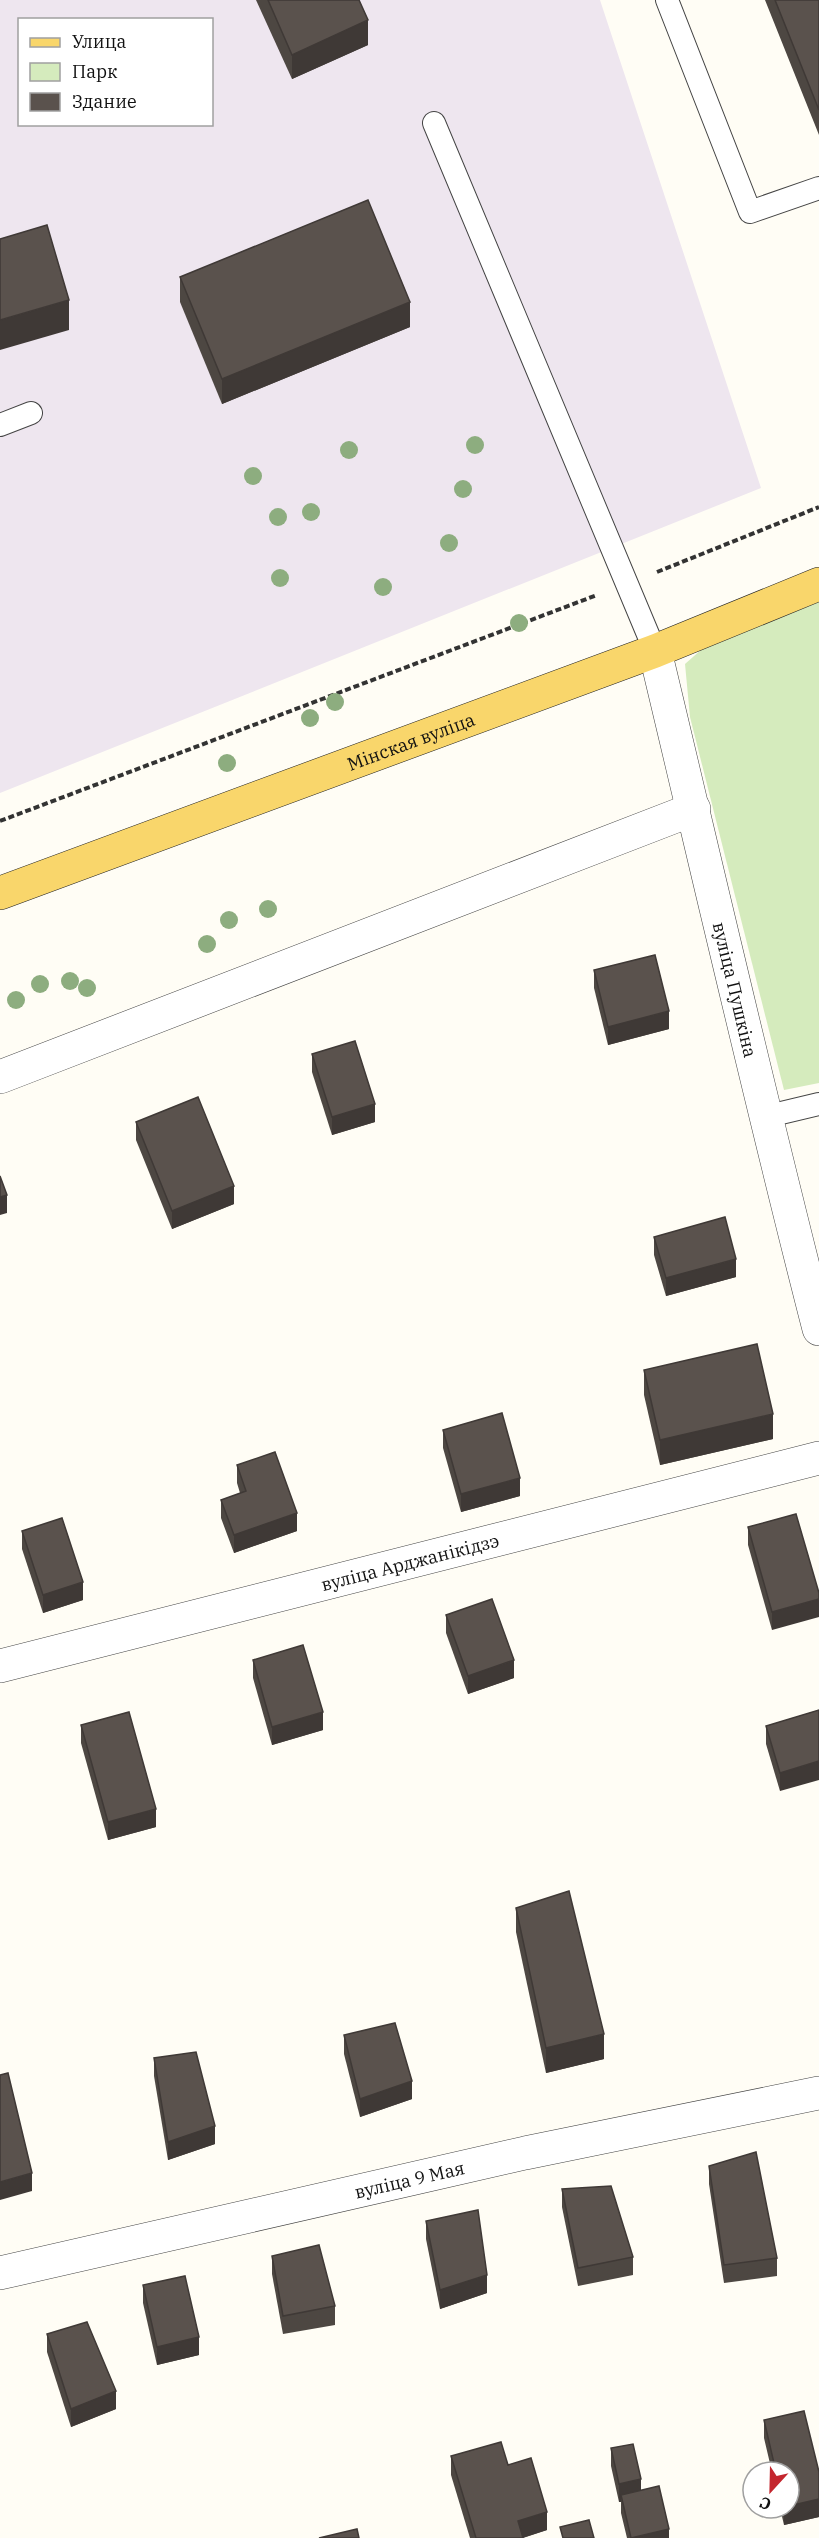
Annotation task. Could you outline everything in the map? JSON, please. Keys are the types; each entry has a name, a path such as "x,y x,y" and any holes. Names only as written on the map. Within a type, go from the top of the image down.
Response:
{"main road":[{"name":"Мінская вуліца","path":"0,893 655,651 819,584"}],"street":[{"name":"вуліца Пушкіна","path":"655,651 694,808 764,1117 819,1329"},
{"path":"0,1077 694,808"},
{"name":"вуліца Арджанікідзэ","path":"0,1666 819,1458"},
{"name":"вуліца 9 Мая","path":"0,2273 514,2155 819,2093"}],"lane":[{"path":"667,0 750,212 819,188"},
{"path":"434,123 625,585 655,651"},
{"path":"0,425 31,414"},
{"path":"764,1117 819,1104"}],"path":[{"path":"0,821 625,585 819,507"}],"shaded area":[{"path":"0,0 600,0 761,488 0,793"}],"green space":[{"path":"819,602 819,1083 784,1090 690,717 685,664 702,649"}],"building":[{"path":"268,0 359,0 368,20 292,55"},
{"path":"775,0 819,0 819,110"},
{"path":"368,200 410,302 222,379 180,277"},
{"path":"47,225 69,300 0,320 0,239"},
{"path":"655,955 669,1011 608,1027 594,970"},
{"path":"355,1041 375,1104 332,1117 312,1054"},
{"path":"198,1097 234,1186 172,1211 136,1122"},
{"path":"0,1176 7,1195 0,1197"},
{"path":"725,1217 736,1259 666,1278 654,1237"},
{"path":"757,1344 773,1414 660,1440 644,1370"},
{"path":"502,1413 520,1478 461,1494 443,1430"},
{"path":"275,1452 297,1513 234,1535 221,1500 246,1491 237,1465"},
{"path":"796,1514 819,1599 772,1612 748,1527"},
{"path":"62,1518 83,1582 43,1595 22,1531"},
{"path":"492,1599 514,1660 468,1676 446,1615"},
{"path":"303,1645 323,1712 272,1727 253,1660"},
{"path":"819,1710 819,1761 780,1773 766,1726"},
{"path":"129,1712 156,1809 108,1822 81,1725"},
{"path":"569,1891 604,2034 546,2048 516,1908"},
{"path":"395,2023 412,2081 360,2099 344,2035"},
{"path":"196,2052 215,2126 168,2142 154,2058"},
{"path":"8,2073 32,2173 0,2182 0,2075"},
{"path":"756,2152 777,2258 724,2265 709,2166"},
{"path":"611,2186 633,2257 578,2268 562,2189"},
{"path":"478,2210 487,2275 440,2290 426,2221"},
{"path":"319,2245 335,2306 283,2316 272,2256"},
{"path":"185,2276 199,2337 157,2347 143,2285"},
{"path":"87,2322 116,2391 71,2409 47,2334"},
{"path":"804,2411 819,2472 819,2499 801,2503 801,2460 773,2460 764,2420"},
{"path":"501,2442 508,2465 531,2458 547,2512 518,2521 523,2538 476,2538 451,2456"},
{"path":"633,2444 641,2479 619,2484 611,2448"},
{"path":"659,2486 669,2529 631,2538 621,2495"},
{"path":"589,2520 594,2538 563,2538 560,2527"},
{"path":"357,2529 359,2538 319,2538"}]}
